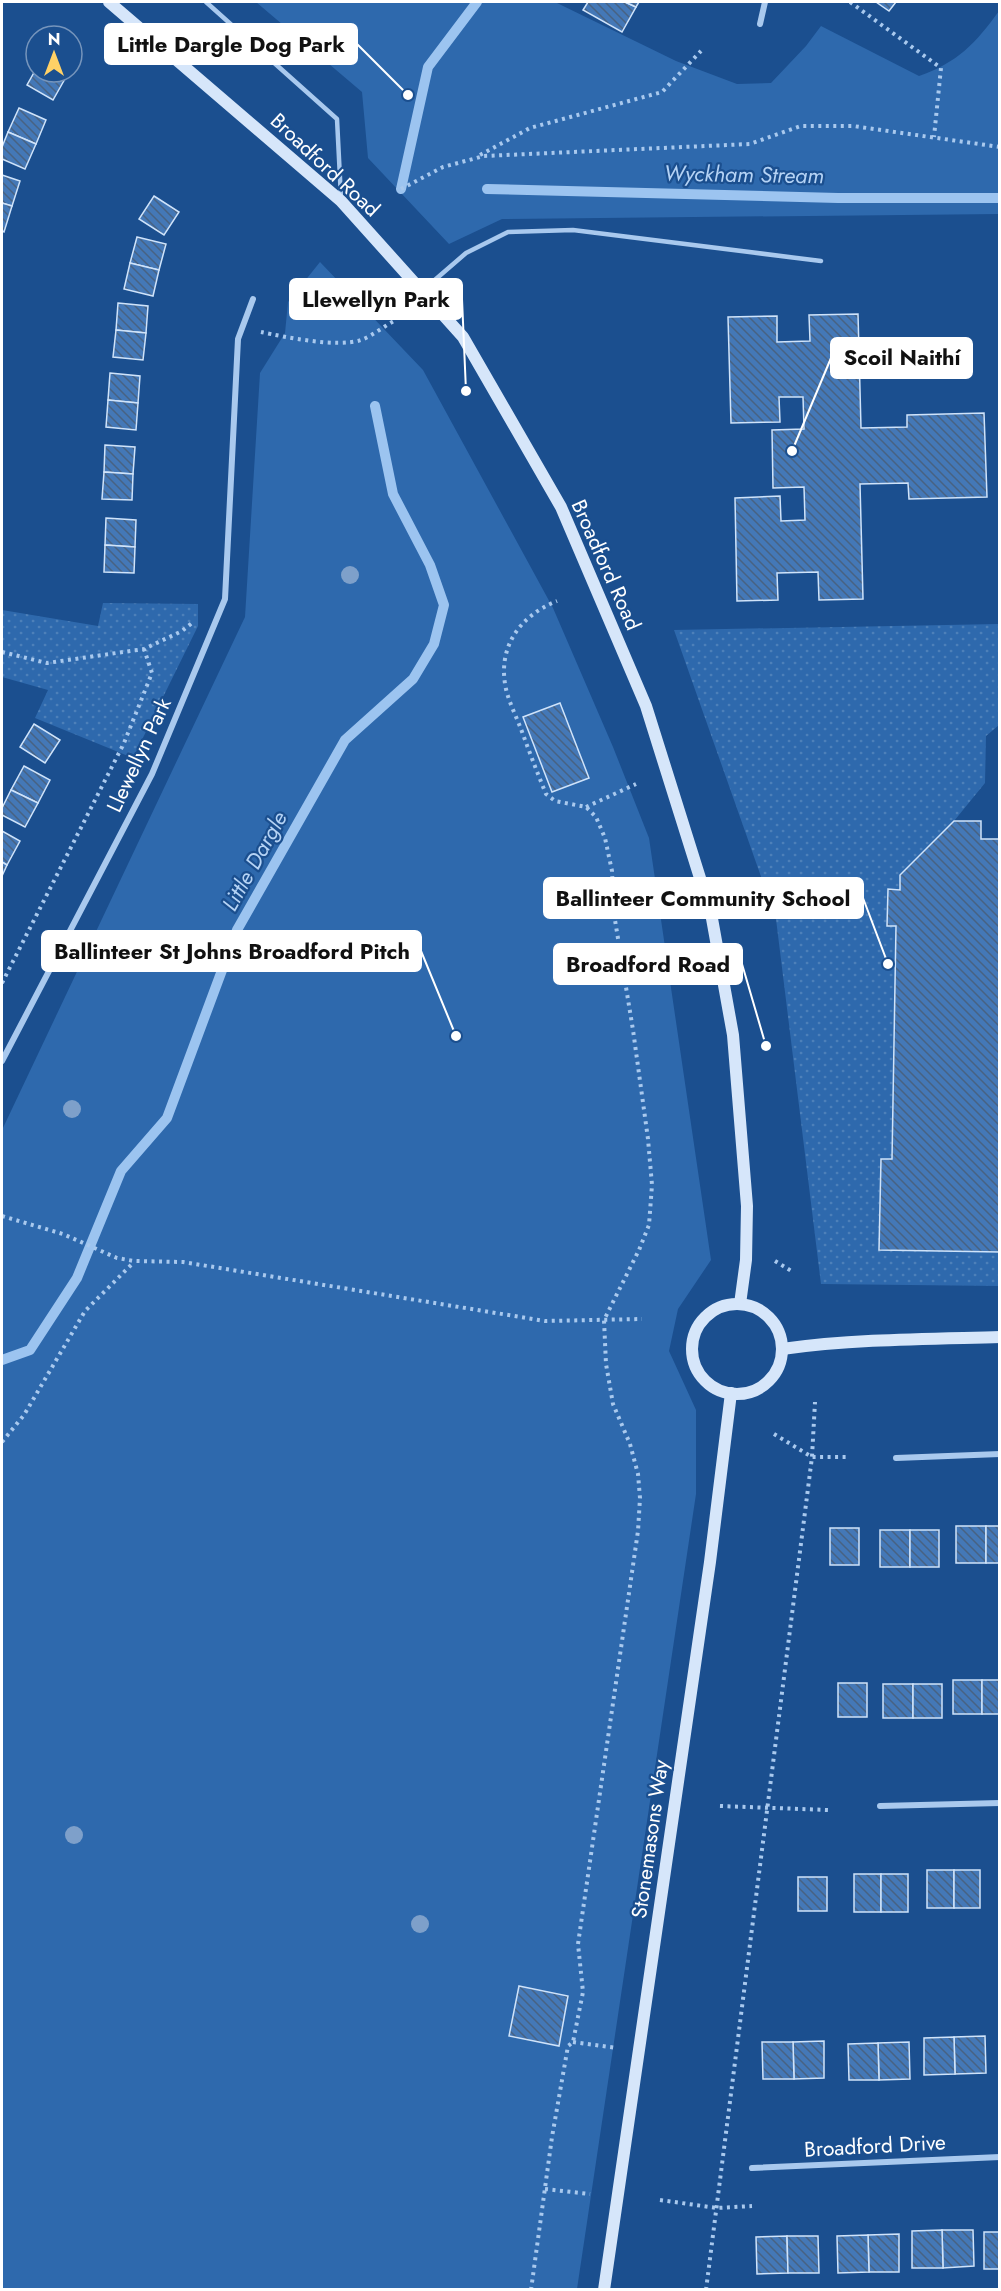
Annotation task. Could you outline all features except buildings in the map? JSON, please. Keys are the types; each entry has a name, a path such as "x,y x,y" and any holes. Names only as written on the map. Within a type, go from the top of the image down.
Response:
{"street":[{"name":"Broadford Road","path":"109,2 341,201 422,291 463,337 561,507 650,717 711,912 733,1035 747,1206 746,1260 740,1304"},
{"path":"760,24 765,2"},
{"name":"Llewellyn Park","path":"2,1060 152,774 225,599 238,339 253,300"},
{"path":"740,1304 754,1306 775,1323 781,1335 782,1349 780,1364 772,1378 746,1393 731,1393 718,1389 702,1376 693,1358 692,1344 696,1330 703,1319 714,1310 726,1305 740,1304"},
{"path":"782,1349 818,1344 999,1337"},
{"name":"Stonemasons Way","path":"604,2289 710,1562 731,1393"},
{"path":"896,1458 999,1454"},
{"path":"880,1806 999,1803"},
{"name":"Broadford Drive","path":"752,2168 999,2157"}],"lane":[{"path":"206,2 337,119 341,201"},
{"path":"422,291 466,253 508,232 573,230 821,261"}],"path":[{"path":"850,2 941,68 934,137"},
{"path":"474,159 530,128 662,92 701,51"},
{"path":"401,189 443,166 474,159 496,156 750,144 801,126 853,126 999,147"},
{"path":"243,327 305,340 336,342 360,341 394,321"},
{"path":"531,2289 568,2046 573,2042 583,1992 578,1944 638,1531 640,1498 635,1464 630,1444 613,1404 606,1364 604,1320 639,1250 648,1225 652,1185 633,1030 614,914 612,871 605,838 596,817 586,807 555,801 546,794 506,689 504,663 512,636 525,619 543,607 557,602"},
{"path":"2,652 48,663 144,649 166,639"},
{"path":"2,983 124,743 152,673 144,649"},
{"path":"586,807 636,783"},
{"path":"2,1216 63,1234 117,1258 134,1261 183,1262 545,1321 642,1319"},
{"path":"2,1442 24,1415 85,1311 134,1261"},
{"path":"776,1261 793,1272"},
{"path":"706,2289 812,1457 815,1402"},
{"path":"774,1434 812,1457 847,1457"},
{"path":"720,1806 828,1810"},
{"path":"573,2042 619,2048"},
{"path":"545,2189 590,2194"},
{"path":"660,2200 717,2208 752,2206"}],"shaded area":[{"path":"256,2 558,2 676,61 737,84 771,83 806,46 821,26 919,76 944,65 965,51 999,11 999,214 502,219 449,244 368,158 362,92"},
{"path":"320,262 423,370 553,608 613,747 649,838 711,1260 678,1309 669,1351 696,1410 696,1494 577,2289 2,2289 2,1130 245,617 260,373 285,333 288,302"},
{"path":"103,603 198,604 198,626 133,758 35,718 48,690 2,677 2,610 98,626"},
{"path":"999,624 999,725 986,736 985,783 954,821 900,875 900,890 888,889 887,925 896,926 892,1159 881,1159 879,1249 999,1252 999,1286 821,1284 776,919 674,630"}],"waterway":[{"name":"Little Dargle","path":"401,189 428,67 477,2"},
{"name":"Wyckham Stream","path":"487,189 838,198 1000,198"},
{"name":"Little Dargle","path":"2,1360 30,1350 77,1278 121,1171 167,1118 237,930 345,740 413,679 434,644 444,605 430,565 393,494 375,406"}],"place":[{"name":"Little Dargle Dog Park","path":"408,95"},
{"name":"Llewellyn Park","path":"466,391"},
{"name":"Scoil Naithí","path":"792,451"},
{"name":"Ballinteer Community School","path":"888,964"},
{"name":"Ballinteer St Johns Broadford Pitch","path":"456,1036"},
{"name":"Broadford Road","path":"766,1046"}]}
